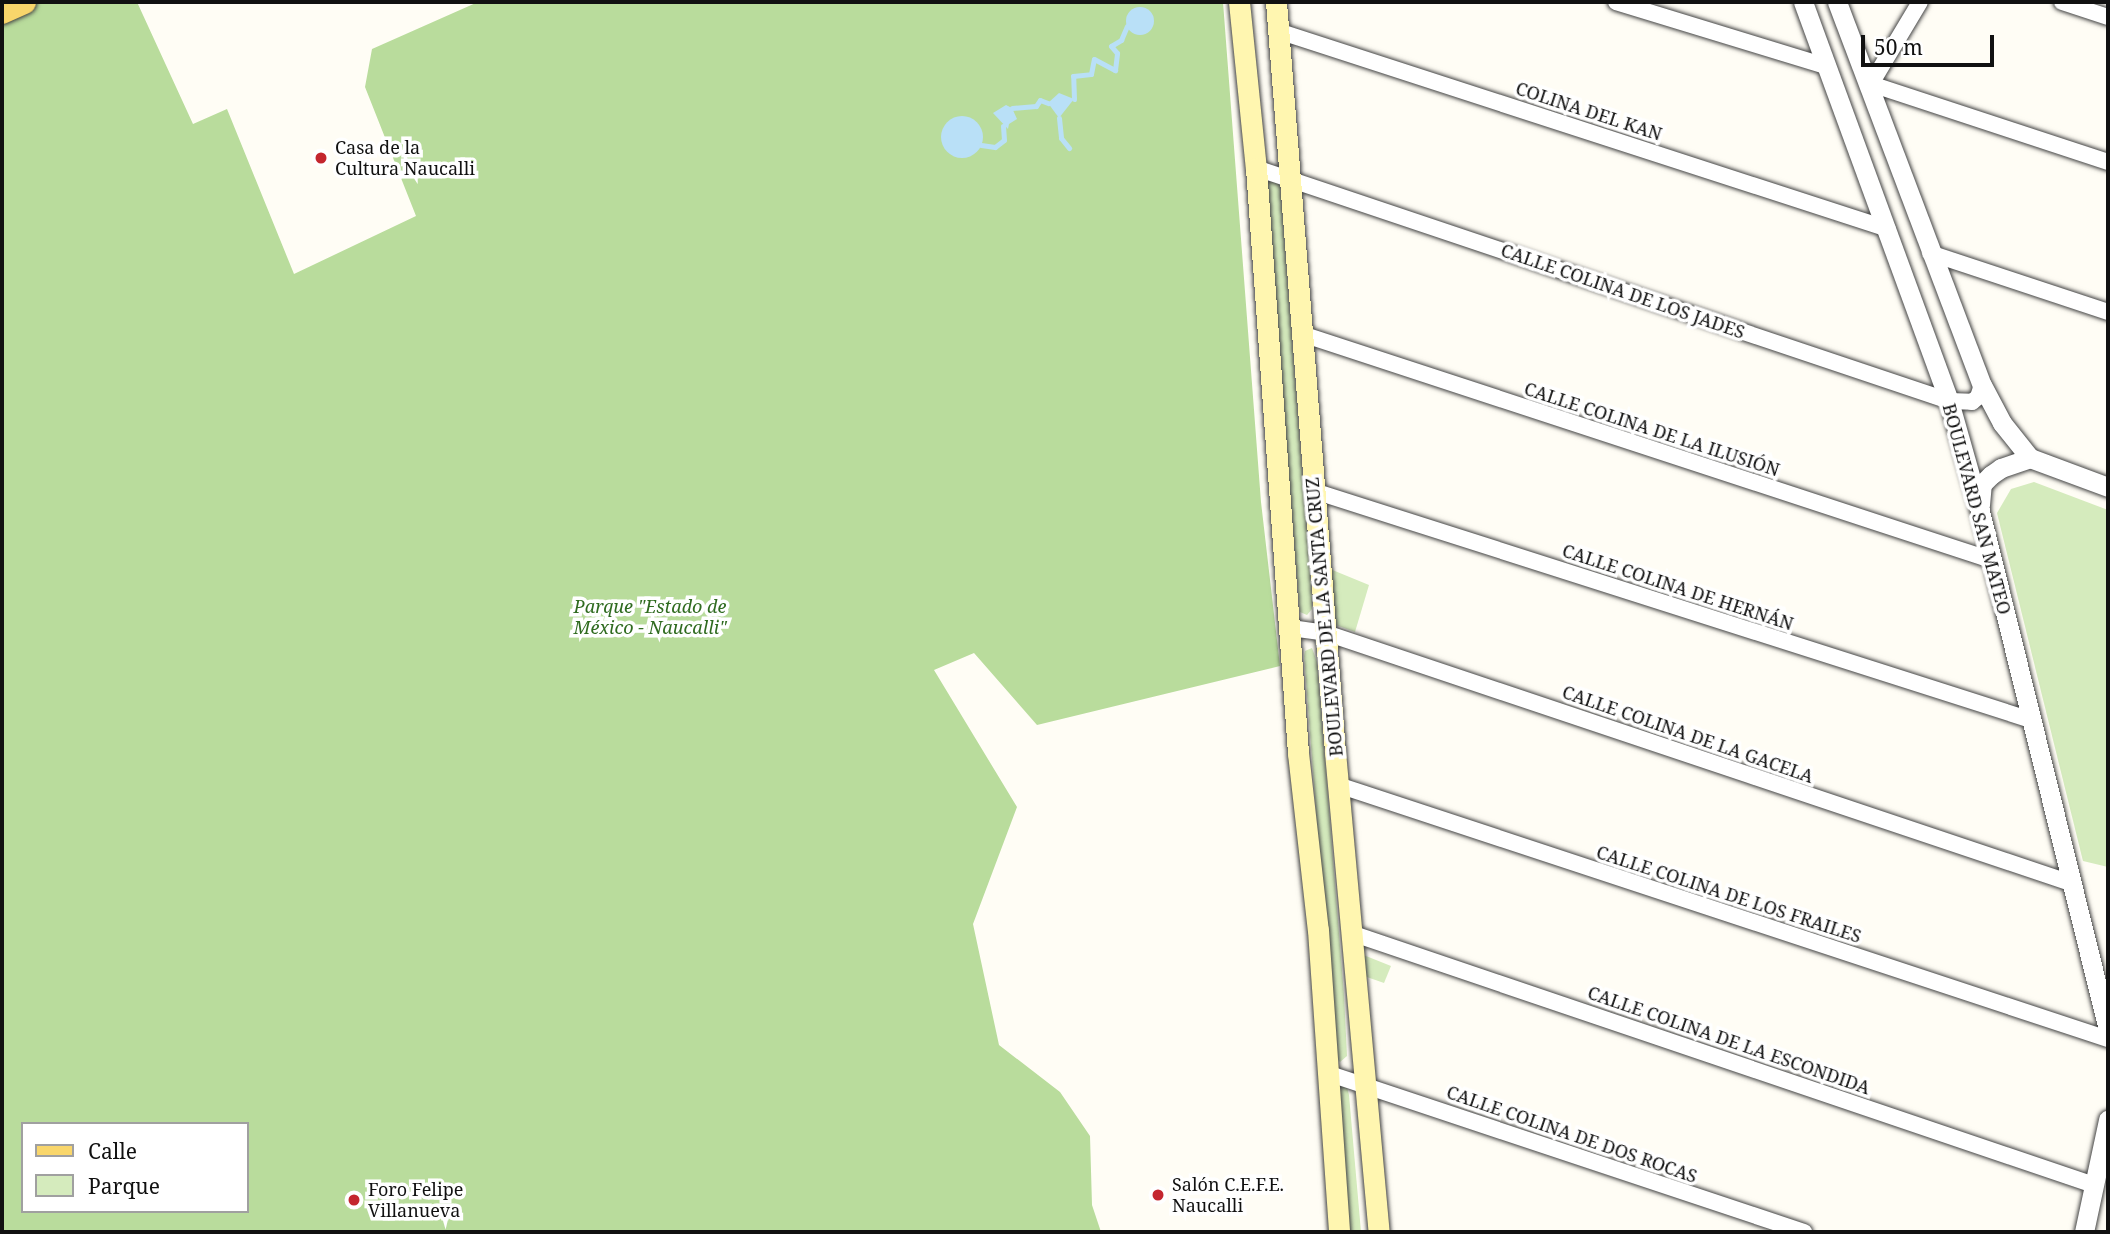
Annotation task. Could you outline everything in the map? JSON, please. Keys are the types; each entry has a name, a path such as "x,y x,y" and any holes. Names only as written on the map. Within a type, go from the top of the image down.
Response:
{"main road":[{"path":"2,12 24,2"},
{"name":"BOULEVARD DE LA SANTA CRUZ","path":"1239,2 1256,168 1298,753 1318,930 1339,1232"},
{"name":"BOULEVARD DE LA SANTA CRUZ","path":"1276,2 1338,785 1379,1232"}],"street":[{"path":"1616,2 1828,67"},
{"name":"BOULEVARD SAN MATEO","path":"1802,2 1888,229 1949,401 1979,507 2108,1030"},
{"path":"1837,2 1871,84 1930,253 1982,385 2002,423 2030,458 2108,487"},
{"path":"1871,84 1920,2"},
{"path":"2062,2 2108,17"},
{"name":"COLINA DEL KAN","path":"1278,31 1888,229"},
{"path":"1871,84 2108,162"},
{"name":"CALLE COLINA DE LOS JADES","path":"1256,168 1949,401"},
{"path":"1930,253 2108,312"},
{"name":"CALLE COLINA DE LA ILUSIÓN","path":"1302,334 1991,560"},
{"path":"1949,401 1972,402 1978,397 1982,385"},
{"path":"1979,507 1982,484 1991,475 2001,468 2030,458"},
{"name":"CALLE COLINA DE HERNÁN","path":"1314,491 2031,719"},
{"name":"CALLE COLINA DE LA GACELA","path":"1291,628 1326,633 2071,883"},
{"name":"CALLE COLINA DE LOS FRAILES","path":"1338,785 2108,1039"},
{"name":"CALLE COLINA DE LA ESCONDIDA","path":"1351,933 2094,1185"},
{"name":"CALLE COLINA DE DOS ROCAS","path":"1327,1073 1804,1232"},
{"path":"2084,1232 2108,1120"}],"green space":[{"name":"Parque \"Estado de México - Naucalli\"","path":"38,2 137,2 193,124 227,109 294,274 416,216 365,87 372,49 478,2 1223,2 1261,502 1280,666 1037,725 974,653 934,670 1017,807 973,924 999,1045 1060,1092 1090,1136 1092,1205 1101,1232 2,1232 2,20"},
{"path":"1277,181 1280,185 1312,598 1312,609 1307,615 1300,612 1267,224 1265,182"},
{"path":"2034,482 2108,510 2108,867 2083,861 1997,513 2011,489"},
{"path":"1330,569 1369,585 1355,632 1336,625"},
{"path":"1312,648 1317,662 1344,995 1347,1056 1340,1062 1335,1056 1304,656 1305,651"},
{"path":"1361,954 1391,966 1384,983 1364,976"},
{"path":"1340,1085 1347,1087 1349,1095 1361,1232 1349,1232"}],"water":[{"path":"1140,7 1150,11 1154,21 1150,31 1140,35 1130,31 1126,21 1130,11"},
{"path":"1059,93 1074,99 1059,118 1048,103"},
{"path":"1006,105 1012,108 1017,119 1009,124 1008,129 993,113"},
{"path":"962,116 977,122 983,137 977,152 962,158 947,152 941,137 947,122"}],"waterway":[{"path":"1074,99 1073,76 1091,74 1094,59 1115,70 1117,53 1111,46 1121,40 1127,26"},
{"path":"1012,108 1036,106 1040,100 1048,103"},
{"path":"1059,118 1061,138 1069,148"},
{"path":"981,145 995,147 1004,140 1003,126"}],"place":[{"name":"Casa de la Cultura Naucalli","path":"321,158"},
{"name":"Salón C.E.F.E. Naucalli","path":"1158,1195"},
{"name":"Foro Felipe Villanueva","path":"354,1200"}]}
